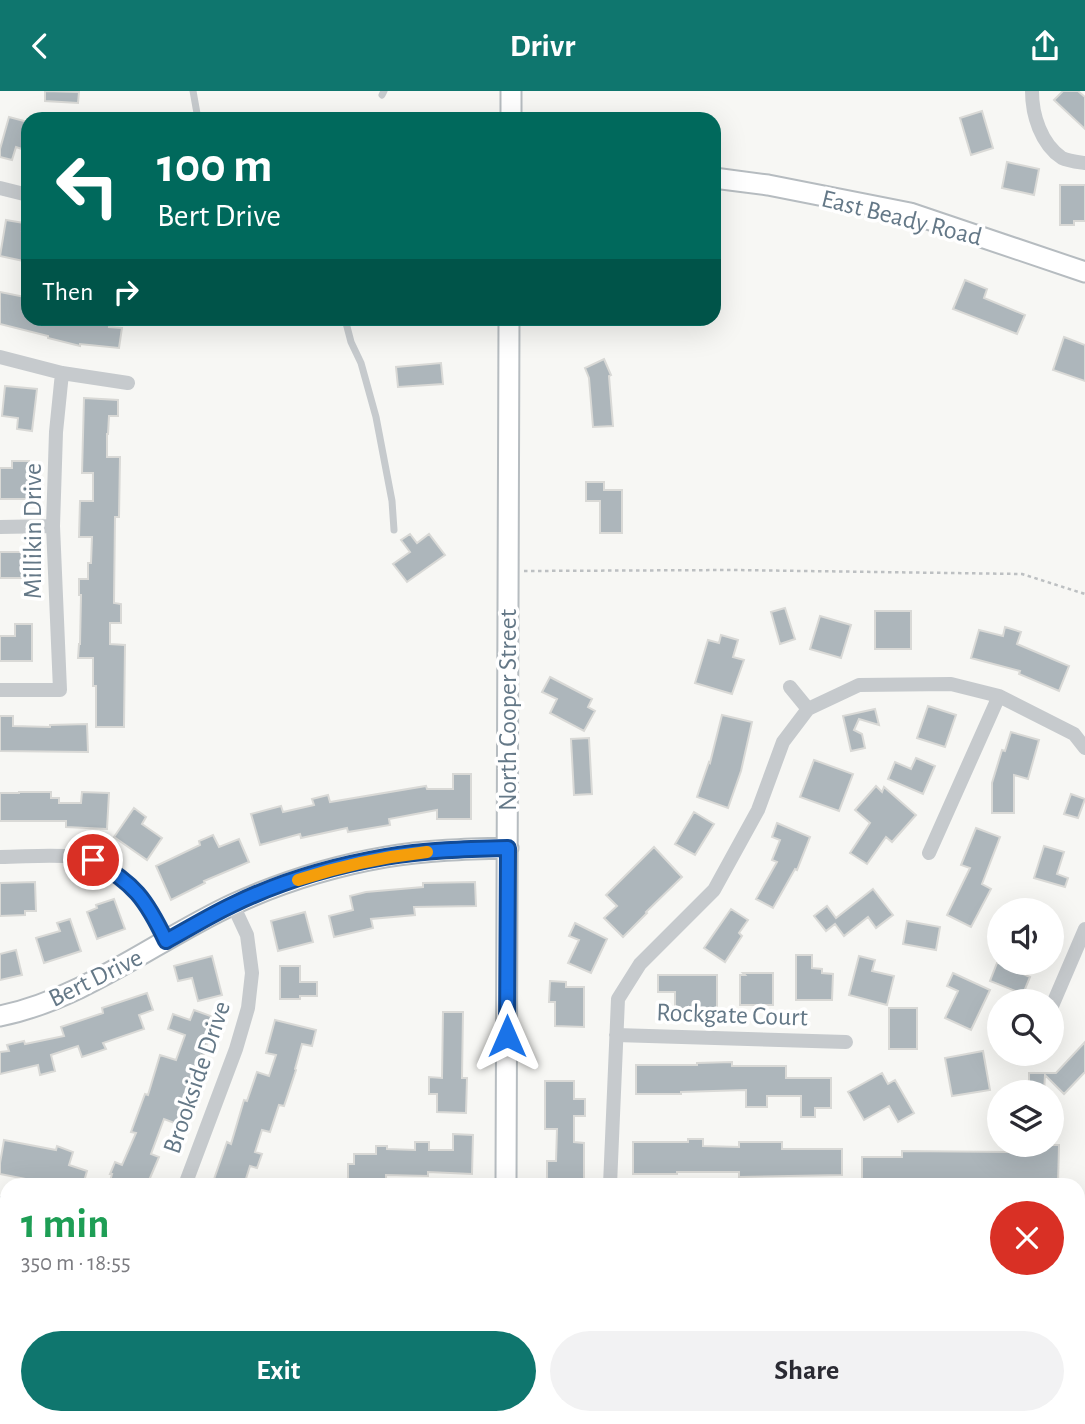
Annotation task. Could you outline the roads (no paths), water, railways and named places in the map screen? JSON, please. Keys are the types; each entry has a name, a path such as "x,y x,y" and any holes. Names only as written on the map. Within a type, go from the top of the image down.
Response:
{"street":[{"path":"511,91 511,112"},
{"path":"1032,91 1032,107 1041,132 1054,150 1064,159 1085,163"},
{"name":"East Beady Road","path":"721,179 768,185 911,213 1085,272"},
{"path":"0,188 21,193"},
{"name":"North Cooper Street","path":"506,1178 509,326"},
{"path":"0,357 62,373 128,383"},
{"name":"Millikin Drive","path":"0,690 60,689 53,526 62,373"},
{"path":"0,527 53,526"},
{"path":"610,1178 618,999 640,964 714,890 758,810 783,742 808,709 859,685 951,684 999,696 1074,734 1085,748"},
{"path":"790,687 808,709"},
{"path":"929,853 999,696"},
{"name":"Bert Drive","path":"0,1016 53,1000 233,905 329,869 386,857 445,850 508,848"},
{"path":"0,857 75,857 93,860 129,883 144,901 166,941"},
{"name":"Brookside Drive","path":"188,1178 236,1049 248,1008 252,973 247,935 233,905"},
{"path":"1059,989 1085,929"},
{"name":"Rockgate Court","path":"616,1035 846,1042"}],"lane":[{"path":"193,91 197,112"},
{"path":"347,326 361,363 376,417 392,501 394,530"}]}
